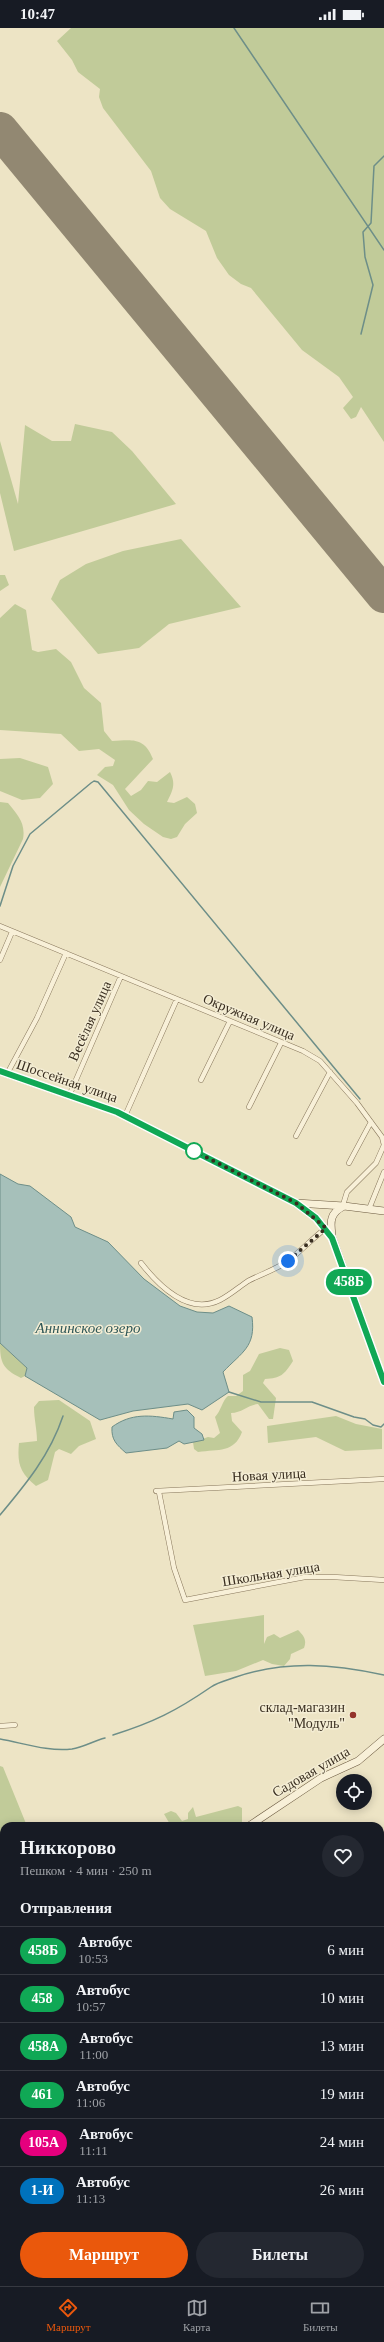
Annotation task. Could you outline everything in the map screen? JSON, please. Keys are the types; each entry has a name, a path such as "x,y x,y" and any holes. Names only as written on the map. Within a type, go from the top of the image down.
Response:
{"main road":[{"name":"Шоссейная улица","path":"0,1071 125,1116 296,1203"},
{"path":"296,1203 369,1208 384,1211"},
{"path":"296,1203 326,1228 332,1237"},
{"path":"343,1206 336,1210 330,1221 332,1237 384,1382"},
{"name":"Садовая улица","path":"255,1822 321,1778 358,1761 384,1739"}],"street":[{"name":"Окружная улица","path":"0,926 313,1056 330,1072 371,1122 382,1137 384,1145 381,1153 361,1179 347,1192 343,1206"},
{"path":"0,960 12,932"},
{"path":"8,1074 37,1018 66,953"},
{"name":"Весёлая улица","path":"69,1096 121,976"},
{"path":"125,1116 177,999"},
{"path":"201,1080 230,1021"},
{"path":"249,1107 281,1043"},
{"path":"296,1136 330,1072"},
{"path":"349,1163 371,1122"},
{"path":"369,1208 384,1172"},
{"path":"141,1263 157,1284 175,1297 190,1303 209,1303 219,1301 244,1284 288,1261 326,1228"},
{"name":"Новая улица","path":"185,1600 174,1568 157,1491 384,1478"},
{"name":"Школьная улица","path":"185,1600 305,1578 333,1576 384,1580"},
{"path":"0,1726 15,1725"}],"green space":[{"path":"71,28 384,28 384,442 361,407 356,417 351,419 343,408 353,397 339,377 302,350 251,288 241,284 229,275 217,258 206,231 170,209 160,198 151,171 103,108 99,97 100,89 78,72 72,60 57,41"},
{"path":"75,424 112,432 132,451 176,504 14,551 0,493 0,441 18,504 25,425 52,441 71,441"},
{"path":"181,539 241,607 169,624 139,648 98,654 51,599 60,580 86,564 123,551"},
{"path":"0,575 5,575 9,585 0,591"},
{"path":"15,604 26,610 32,650 38,652 56,649 71,662 84,688 101,703 104,731 112,741 137,741 142,743 150,752 153,759 125,789 131,796 141,790 148,781 157,782 170,772 173,780 173,787 167,802 174,803 187,797 195,804 197,813 185,824 177,837 171,839 163,837 144,824 129,810 113,785 97,775 105,767 113,766 115,760 99,749 79,751 61,734 0,730 0,618"},
{"path":"20,758 48,767 53,784 40,798 22,800 0,791 0,759"},
{"path":"0,802 8,803 15,811 22,823 24,833 23,839 0,887"},
{"path":"0,1343 27,1368 25,1376 21,1378 6,1368 1,1356"},
{"path":"280,1348 289,1350 293,1361 282,1375 275,1378 265,1379 263,1383 276,1398 273,1419 269,1419 258,1404 235,1413 231,1413 232,1421 242,1432 235,1444 219,1450 198,1452 194,1449 193,1442 208,1437 214,1438 220,1433 215,1417 228,1396 236,1396 243,1391 243,1375 250,1371 259,1354"},
{"path":"59,1400 90,1421 96,1439 79,1446 71,1454 59,1449 55,1452 48,1480 36,1486 26,1477 21,1468 19,1462 19,1443 37,1441 34,1407 39,1401"},
{"path":"336,1416 356,1424 382,1429 382,1449 345,1451 316,1437 268,1443 267,1426"},
{"path":"264,1615 264,1644 267,1637 274,1634 280,1638 298,1630 304,1638 304,1648 291,1654 290,1659 284,1666 272,1664 263,1660 236,1671 205,1676 193,1625"},
{"path":"0,1766 3,1767 25,1822 0,1822"},
{"path":"238,1806 242,1808 242,1822 169,1822 164,1814 171,1811 176,1813 182,1821 188,1819 188,1813 193,1807 196,1817"}],"water":[{"name":"Аннинское озеро","path":"0,1174 18,1184 30,1186 71,1217 75,1227 108,1242 144,1279 180,1306 197,1312 213,1313 229,1306 252,1317 253,1327 250,1342 242,1354 223,1372 229,1392 202,1410 188,1404 133,1411 100,1420 25,1376 27,1368 0,1343"},
{"path":"187,1410 194,1417 194,1428 202,1434 204,1440 184,1444 179,1441 167,1448 126,1453 117,1445 112,1435 112,1427 126,1419 149,1416 173,1419 174,1412"}],"waterway":[{"path":"234,28 384,250"},
{"path":"361,334 373,285 365,257 363,232 371,223 374,166 384,156"},
{"path":"0,906 13,866 30,834 91,783 94,781 98,782 360,1099"},
{"path":"229,1392 261,1402 312,1402 354,1417 365,1419 373,1425 381,1427 384,1424"},
{"path":"0,1515 28,1480 44,1456 58,1430 63,1416"},
{"path":"113,1735 164,1715 187,1703 217,1684 236,1677 273,1668 292,1666 328,1666 384,1675"},
{"path":"0,1739 63,1750 76,1748 105,1738"}],"runway":[{"path":"0,130 384,595"}],"bus line":[{"name":"458Б","path":"0,1071 117,1112 296,1203 316,1218 326,1228 332,1238 384,1382"}],"place":[{"name":"склад-магазин \"Модуль\"","path":"353,1715"}],"route":[{"path":"194,1151 296,1203 316,1218 326,1228 288,1261"}]}
